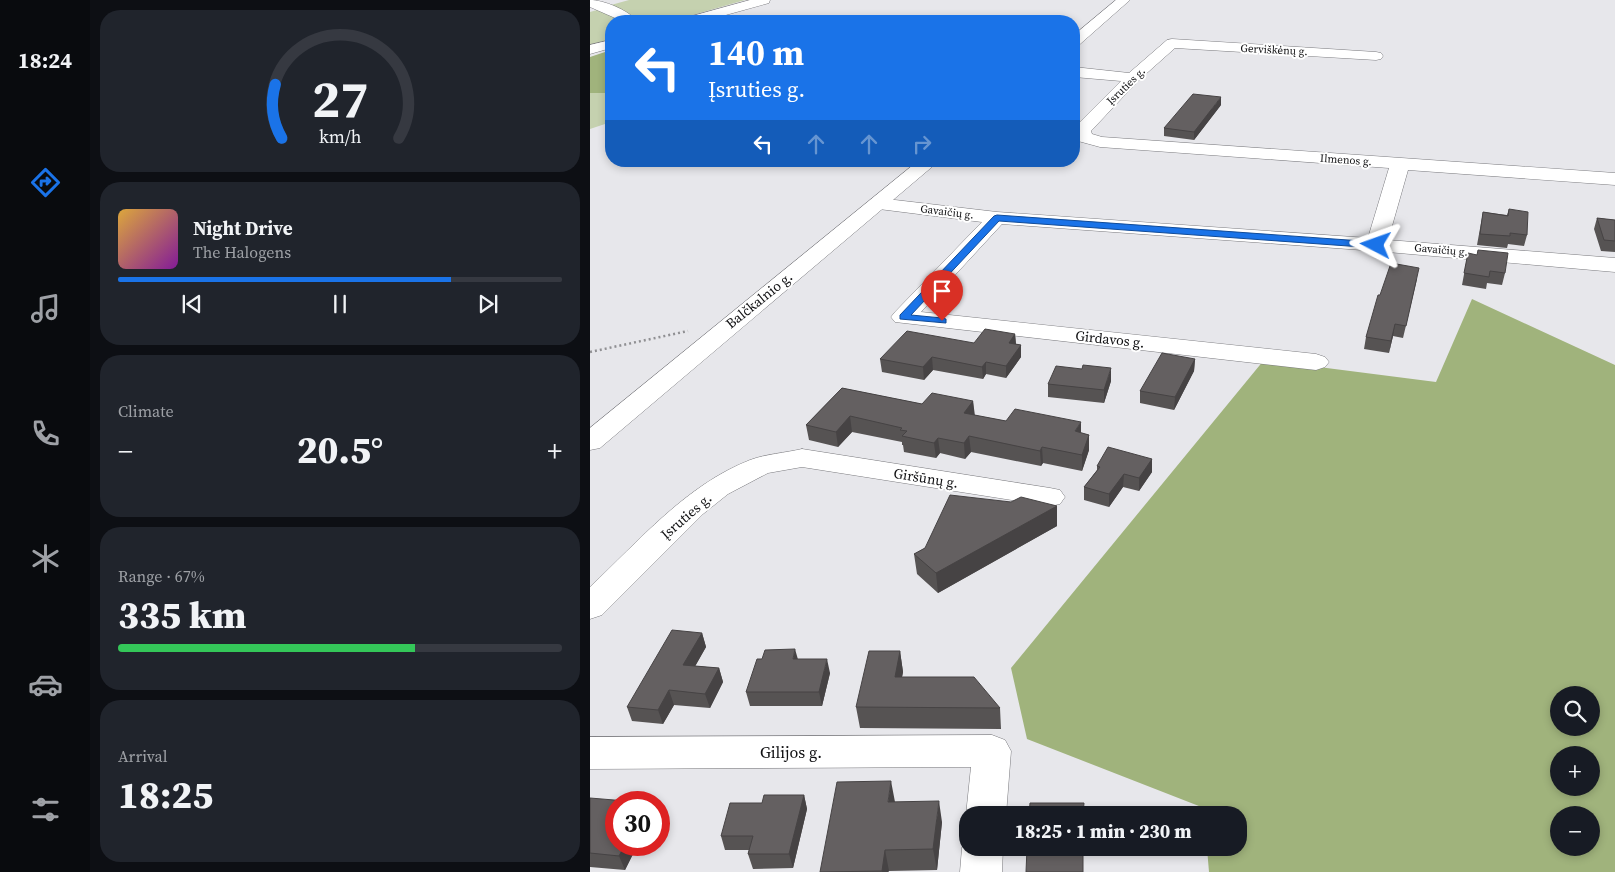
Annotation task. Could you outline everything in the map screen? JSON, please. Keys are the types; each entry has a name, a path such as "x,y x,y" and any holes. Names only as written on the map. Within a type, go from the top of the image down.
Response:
{"street":[{"path":"711,15 764,0"},
{"path":"1080,37 1124,0"},
{"path":"590,2 622,15"},
{"name":"Gerviškėnų g.","path":"1172,44 1376,56"},
{"name":"Įsruties g.","path":"1082,130 1133,78 1172,44"},
{"path":"590,50 605,46"},
{"path":"1080,73 1133,78"},
{"name":"Ilmenos g.","path":"1082,130 1084,137 1100,142 1615,179"},
{"path":"1376,245 1400,164"},
{"name":"Balčkalnio g.","path":"590,442 923,167"},
{"name":"Gavaičių g.","path":"878,204 997,218 1376,245 1615,265"},
{"name":"Girdavos g.","path":"997,218 903,317 1316,362"},
{"name":"Įsruties g.","path":"590,607 692,507 718,488 760,466 802,458"},
{"name":"Giršūnų g.","path":"802,458 1050,497"},
{"name":"Gilijos g.","path":"590,753 992,751 987,806"},
{"path":"981,872 983,856"}],"path":[{"path":"590,352 733,322"}],"green space":[{"path":"629,0 745,0 693,15 631,15 611,5"},
{"path":"597,10 616,15 605,15 605,41 590,45 590,12"},
{"path":"605,52 605,93 590,93 590,57"},
{"path":"590,93 605,93 605,124 590,129"},
{"path":"1472,299 1615,365 1615,872 1209,872 1208,856 1247,856 1247,806 1199,806 1027,739 1011,668 1264,360 1436,382"}],"building":[{"path":"1193,94 1221,97 1194,132 1164,128"},
{"path":"1509,209 1528,212 1527,235 1510,233 1510,236 1480,234 1483,212 1508,216"},
{"path":"1597,218 1615,220 1615,241 1604,240"},
{"path":"1478,250 1508,253 1505,273 1490,271 1489,277 1464,273 1468,253 1477,255"},
{"path":"1391,263 1419,268 1406,326 1395,324 1391,341 1366,337 1378,295 1380,295"},
{"path":"985,329 1015,334 1009,343 1021,345 1006,366 986,362 982,367 932,357 923,367 880,359 907,331 974,343"},
{"path":"1162,353 1195,359 1175,397 1140,391"},
{"path":"1083,365 1111,368 1104,390 1048,384 1056,366 1082,369"},
{"path":"842,388 922,404 932,393 973,401 964,413 1006,421 1015,409 1081,422 1075,431 1089,435 1082,455 1042,447 1040,451 969,436 964,443 938,438 934,443 902,436 907,431 900,430 902,428 850,416 836,432 806,425"},
{"path":"1108,447 1152,459 1139,478 1124,474 1109,494 1084,487 1100,467 1097,466"},
{"path":"950,495 1011,502 1021,497 1057,506 936,573 914,554 925,548"},
{"path":"672,630 702,633 683,665 719,668 705,694 669,690 658,710 627,707"},
{"path":"795,649 793,659 827,659 819,692 746,692 757,659 762,659 765,650"},
{"path":"869,651 900,651 895,677 974,677 1000,708 856,707"},
{"path":"891,781 888,802 939,801 933,849 885,850 882,871 820,872 837,782"},
{"path":"764,795 804,795 789,854 748,854 753,836 721,836 730,803 762,803"},
{"path":"590,798 605,799 605,855 590,853"},
{"path":"1030,803 1084,803 1084,806 1030,806"},
{"path":"1027,856 1083,856 1083,872 1026,872"}],"route":[{"path":"942,321 903,317 997,218 1376,245"}]}
